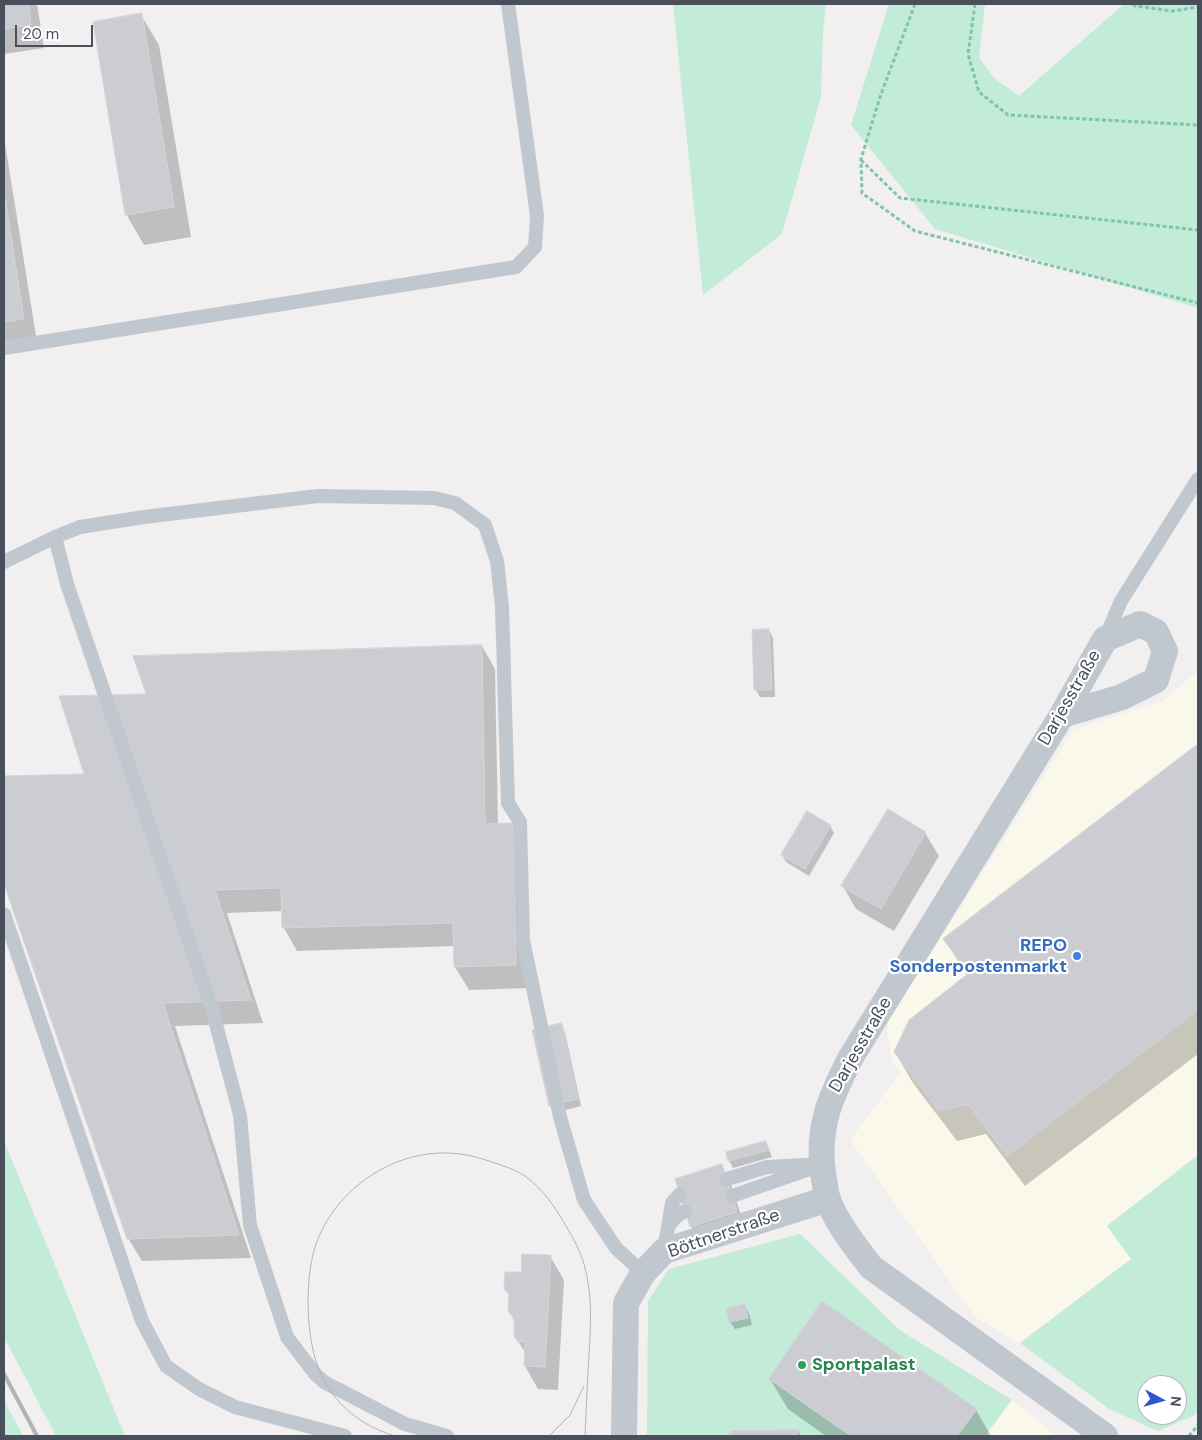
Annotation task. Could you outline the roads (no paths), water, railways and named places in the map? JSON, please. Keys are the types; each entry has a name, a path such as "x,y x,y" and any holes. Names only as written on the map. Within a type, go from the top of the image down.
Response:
{"street":[{"path":"1062,715 1122,697 1156,680 1165,651 1156,632 1140,624 1105,639"},
{"name":"Darjesstraße","path":"1105,639 1062,715 851,1057 833,1092 823,1124 822,1164 828,1199 845,1234 871,1267 1106,1436"},
{"name":"Böttnerstraße","path":"624,1436 626,1302 666,1239 828,1199"}],"lane":[{"path":"4,348 516,267 535,246 537,216 508,4"},
{"path":"1105,639 1121,601 1198,479"},
{"path":"4,562 80,527 144,516 318,496 434,498 455,503 485,525 497,561 502,607 508,803 520,822 523,940 560,1117 584,1200 616,1248 643,1273"},
{"path":"55,537 67,584 212,1009 240,1115 250,1225 287,1337 316,1376 324,1382 404,1424 447,1436"},
{"path":"4,914 142,1321 166,1366 199,1389 235,1407 345,1436"},
{"path":"727,1180 767,1166 822,1164"},
{"path":"732,1196 771,1184 822,1164"},
{"path":"666,1239 672,1203 680,1194"},
{"path":"666,1239 677,1216 685,1211"}],"tram line":[{"path":"395,1436 365,1423 352,1414 330,1391 322,1377 316,1362 310,1333 308,1291 311,1263 318,1239 328,1219 341,1201 357,1186 375,1173 395,1163 416,1156 438,1153 474,1157 507,1167 525,1176 548,1199 574,1240 584,1264 590,1304 585,1436"},
{"path":"549,1436 570,1415 584,1386"}],"railway":[{"path":"4,1374 37,1436"}],"place":[{"name":"REPO Sonderpostenmarkt","path":"1077,956"},
{"name":"Sportpalast","path":"802,1365"}]}
